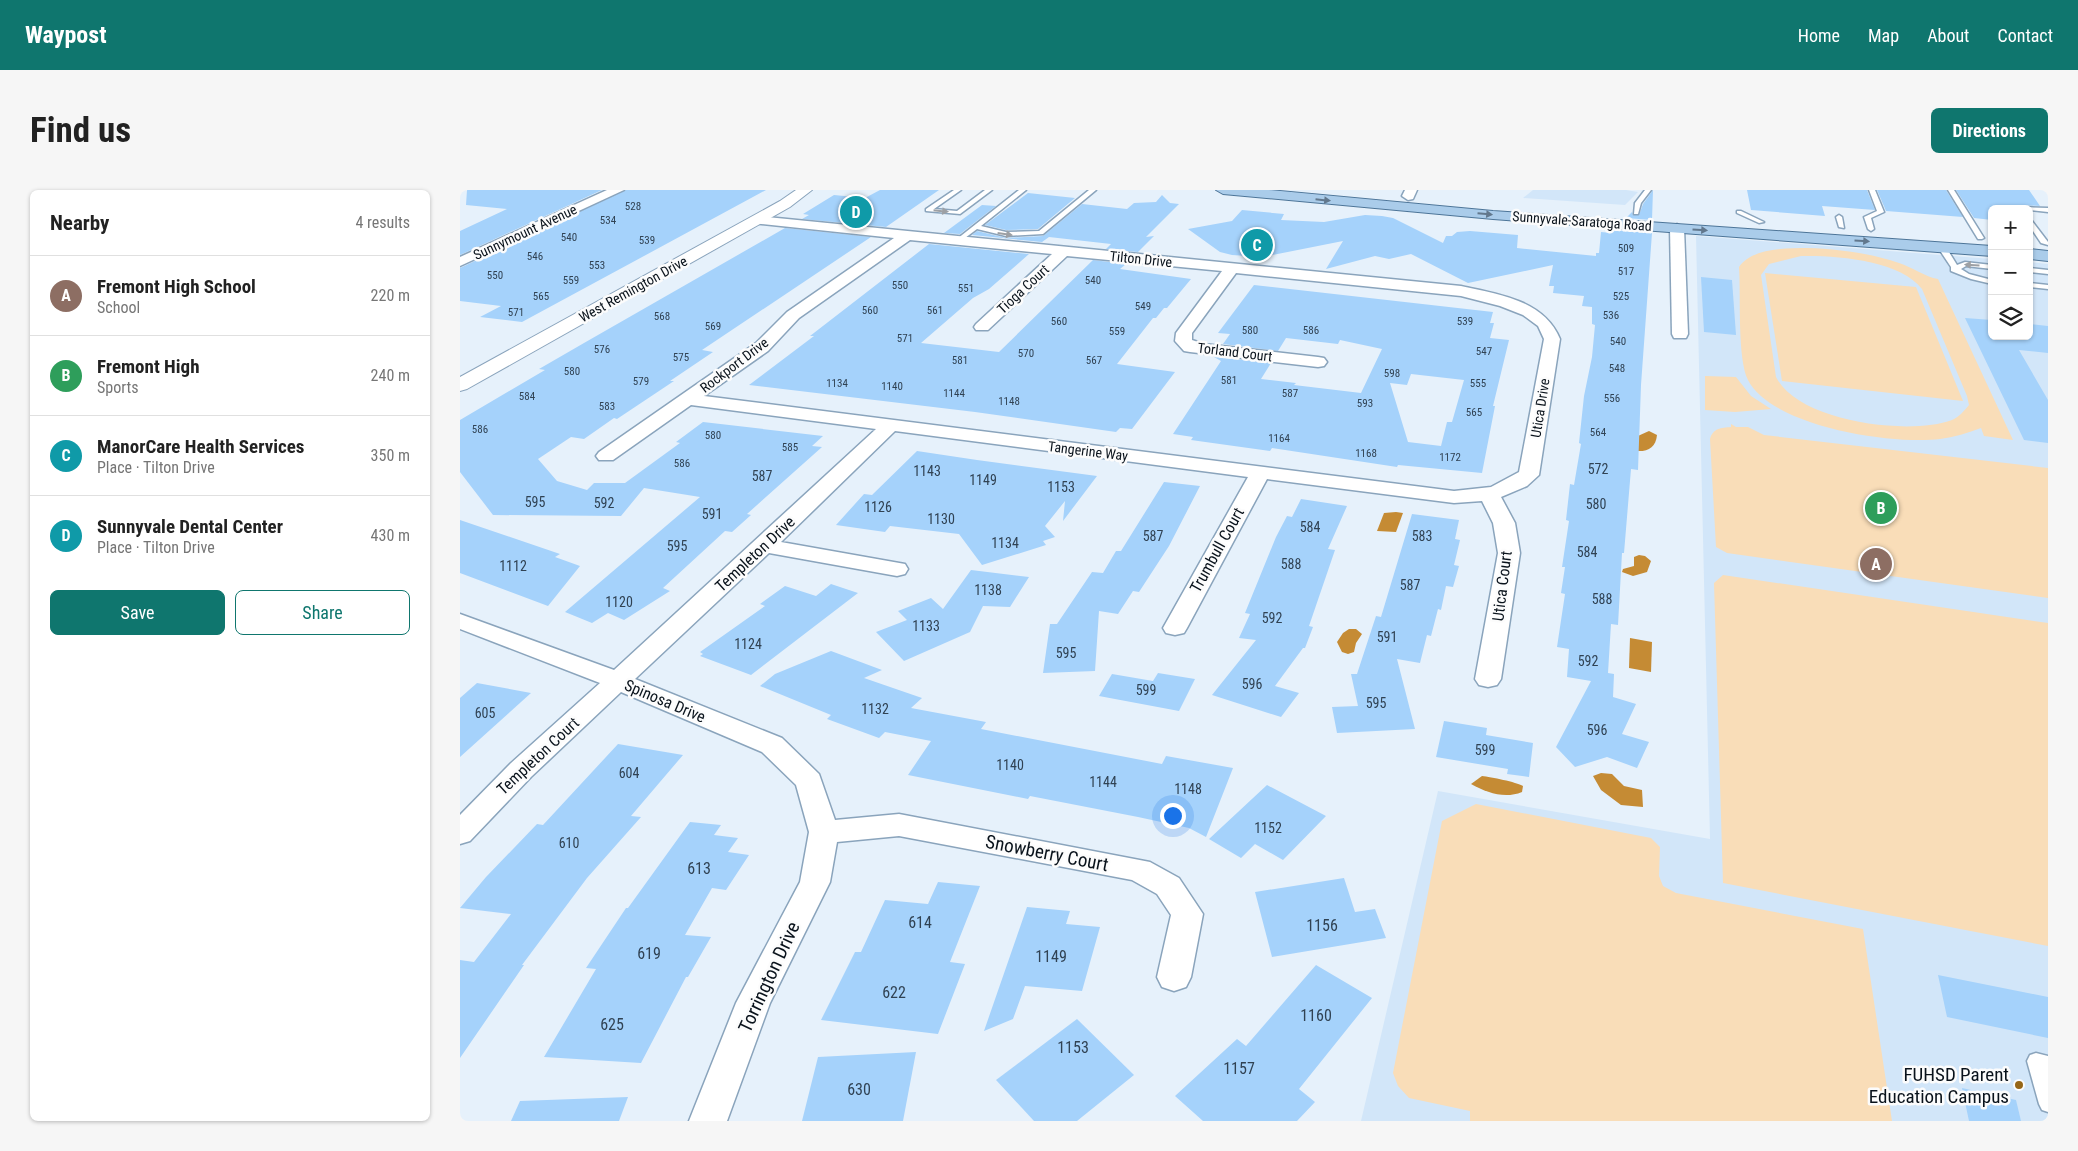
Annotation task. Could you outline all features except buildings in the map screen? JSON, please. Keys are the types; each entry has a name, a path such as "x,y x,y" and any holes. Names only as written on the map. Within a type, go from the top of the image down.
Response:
{"main road":[{"name":"Sunnyvale-Saratoga Road","path":"1223,190 1493,215 1988,251"},
{"name":"Sunnyvale-Saratoga Road","path":"1347,190 1409,193 1761,222 1841,222 1871,229 1988,240"},
{"name":"Sunnyvale-Saratoga Road","path":"1941,246 1958,242 1988,240"}],"street":[{"name":"Sunnymount Avenue","path":"460,262 618,190"},
{"name":"West Remington Drive","path":"460,385 756,220 805,190"},
{"name":"Tilton Drive","path":"756,220 1461,291 1484,296 1522,309"},
{"path":"1677,228 1680,334"},
{"name":"Rockport Drive","path":"606,456 762,347 793,315 907,235"},
{"name":"Tioga Court","path":"982,327 1064,251"},
{"name":"Torland Court","path":"1232,268 1184,333 1183,341 1190,347 1318,362"},
{"name":"Utica Drive","path":"1489,495 1515,486 1529,475 1532,462 1552,339 1544,323 1522,309"},
{"name":"Tangerine Way","path":"688,399 1426,495 1454,497 1489,495"},
{"name":"Templeton Drive","path":"618,681 891,425"},
{"name":"Trumbull Court","path":"1175,628 1260,473"},
{"name":"Utica Court","path":"1488,680 1509,553 1504,523 1489,495"},
{"path":"764,546 897,569"},
{"name":"Spinosa Drive","path":"460,621 618,681 772,745 809,781 824,832"},
{"name":"Templeton Court","path":"460,833 521,770 618,681"},
{"name":"Snowberry Court","path":"824,832 898,825 1139,870 1168,886 1187,914 1174,977"},
{"name":"Torrington Drive","path":"708,1121 753,1003 815,882 824,832"}],"lane":[{"path":"958,190 928,210 958,213 989,190"},
{"path":"959,240 1023,190"},
{"path":"976,227 1006,234 1041,233 1093,190"},
{"path":"1636,213 1638,203 1648,190"},
{"path":"1871,229 1866,217 1881,212 1872,190"},
{"path":"1951,190 1988,240"},
{"path":"2033,209 2048,210"},
{"path":"1739,212 1761,222"},
{"path":"2033,228 2042,249 2046,272 2033,270"},
{"path":"1941,246 1954,269 1967,276 1988,281"},
{"path":"1954,269 1965,264 1988,266"},
{"path":"2033,285 2048,287"},
{"path":"2048,1064 2036,1061 2048,1104"}],"shaded area":[{"path":"1533,190 1626,190 1638,192 1625,205 1523,198"},
{"path":"1696,236 1988,259 1988,340 2033,340 2033,262 2048,264 2048,1121 1361,1121 1438,791 1710,839"},
{"path":"1799,248 1865,254 1904,265 1938,279 2013,440 1984,436 1981,428 1961,435 1940,439 1894,439 1865,435 1807,421 1782,410 1761,396 1748,380 1742,357 1739,267 1752,256 1770,250","holes":["1801,256 1848,258 1866,261 1899,271 1912,279 1922,289 1967,396 1969,405 1961,414 1952,420 1933,425 1883,425 1830,415 1807,405 1788,392 1776,377 1761,275 1769,264"]},
{"path":"1765,273 1916,287 1963,401 1782,381"},
{"path":"1705,376 1736,377 1751,396 1771,409 1735,412 1705,410"},
{"path":"1731,424 1736,427 1748,427 1764,435 2048,468 2048,598 1727,553 1716,547 1710,439 1715,431 1731,427"},
{"path":"1649,431 1657,435 1655,443 1648,450 1636,451 1629,440"},
{"path":"1384,513 1403,513 1396,532 1377,531"},
{"path":"1639,555 1645,556 1651,561 1647,572 1633,576 1622,572 1623,569 1634,566 1634,557"},
{"path":"1723,575 2048,623 2048,946 1723,883 1714,583"},
{"path":"1349,629 1356,629 1362,634 1356,643 1354,652 1348,654 1342,652 1337,642 1343,633"},
{"path":"1630,638 1652,642 1651,672 1629,668"},
{"path":"1601,773 1612,774 1624,786 1642,790 1643,807 1621,805 1601,790 1593,776"},
{"path":"1482,776 1520,784 1523,786 1522,792 1509,795 1496,794 1471,784"},
{"path":"1476,804 1651,838 1660,847 1659,876 1663,886 1676,893 1863,929 1892,1121 1470,1121 1470,1111 1409,1098 1398,1086 1393,1073 1442,821"}],"place":[{"name":"Sunnyvale Dental Center","path":"856,212"},
{"name":"ManorCare Health Services","path":"1257,245"},
{"name":"Fremont High","path":"1881,508"},
{"name":"Fremont High School","path":"1876,564"},
{"name":"FUHSD Parent Education Campus","path":"2019,1085"}]}
